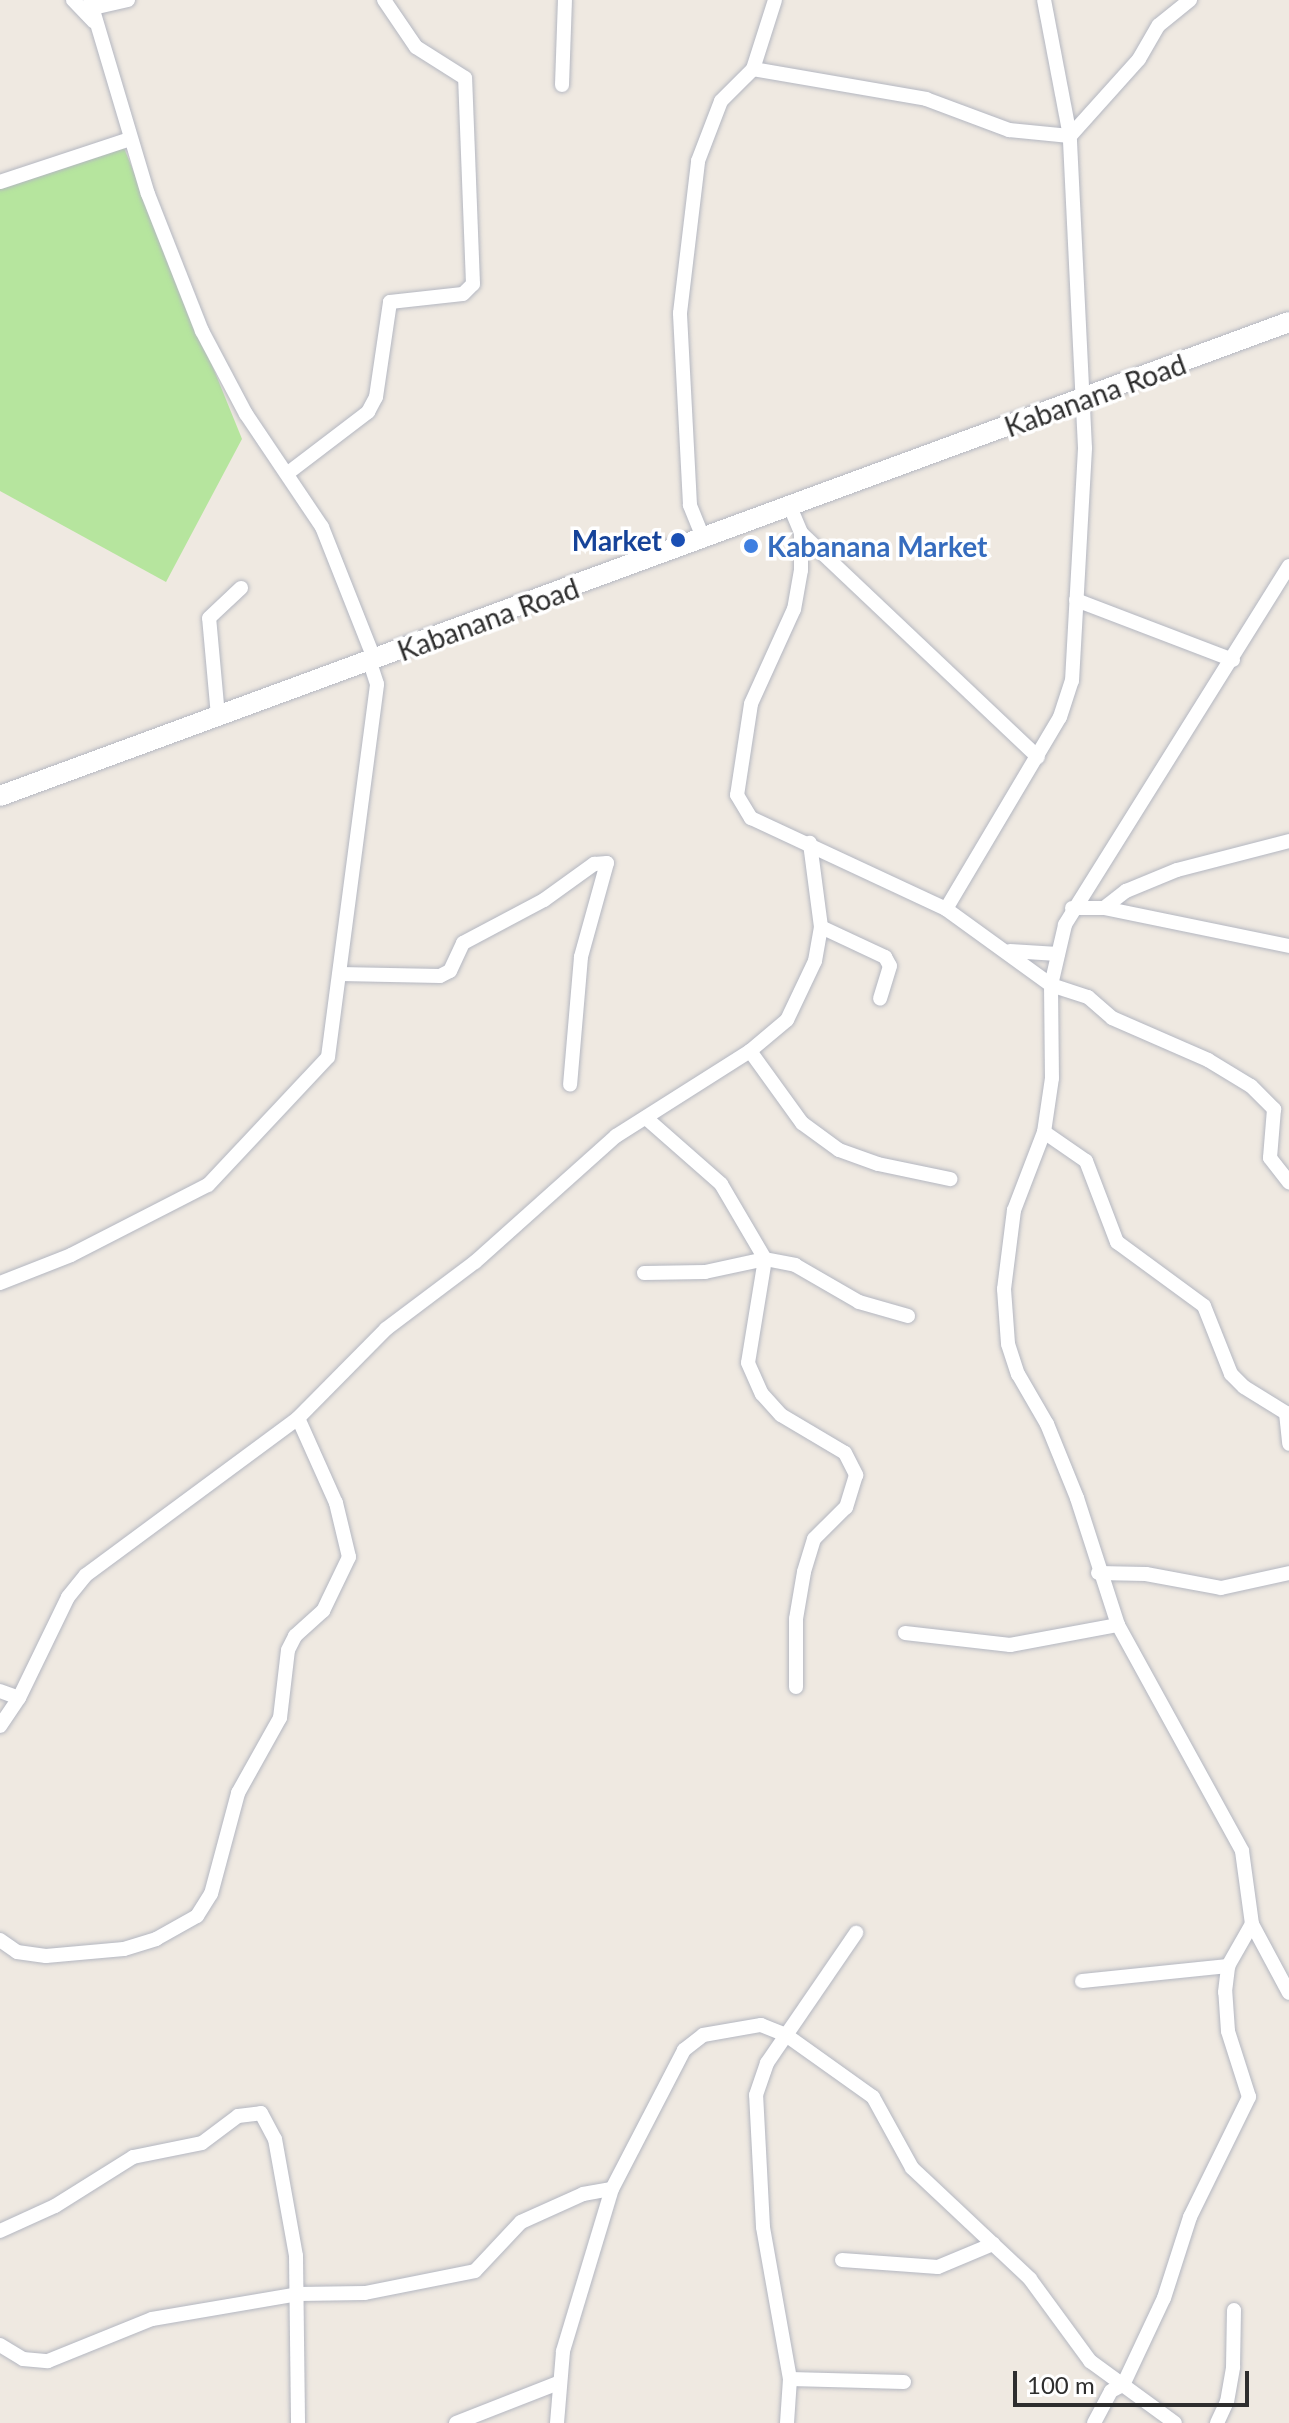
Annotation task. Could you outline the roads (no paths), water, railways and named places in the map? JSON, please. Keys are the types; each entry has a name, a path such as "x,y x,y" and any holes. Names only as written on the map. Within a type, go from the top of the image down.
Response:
{"street":[{"path":"73,0 93,10 128,0"},
{"path":"288,473 368,412 376,397 390,302 463,294 473,284 465,78 416,47 384,0"},
{"path":"562,85 565,0"},
{"path":"704,540 690,505 680,313 698,161 721,101 753,69 775,0"},
{"path":"946,909 1038,757 1072,681 1086,498 1070,136 1044,0"},
{"path":"1070,136 1139,59 1159,25 1190,0"},
{"path":"0,1283 71,1255 208,1185 328,1057 377,684 373,662 322,527 246,414 202,331 130,139 93,10"},
{"path":"753,69 926,99 1009,130 1070,136"},
{"path":"0,182 130,139"},
{"name":"Kabanana Road","path":"0,796 791,509 1289,322"},
{"path":"791,509 801,533 1038,757"},
{"path":"801,533 794,609 751,704 737,795 751,818 946,909 1010,951 1051,985 1088,997 1112,1018 1208,1060 1251,1086 1274,1109 1270,1158 1289,1182"},
{"path":"1289,566 1233,660 1072,908 1051,985 1052,1078 1044,1132 1014,1210 1005,1251 1008,1344 1077,1498 1098,1573 1118,1625 1242,1851 1252,1924 1289,1993"},
{"path":"218,716 209,618 241,588"},
{"path":"1076,600 1233,660"},
{"path":"1104,908 1126,891 1177,870 1289,841"},
{"path":"0,1726 19,1698 68,1597 86,1575 298,1418 386,1329 475,1262 559,1181 646,1118 750,1051 787,1020 802,997 821,927 810,843"},
{"path":"340,974 440,976 450,971 463,943 544,900 594,864 607,863 581,957 570,1085"},
{"path":"1072,908 1104,908 1289,946"},
{"path":"821,927 885,957 890,966 880,999"},
{"path":"1010,951 1058,954"},
{"path":"750,1051 802,1123 839,1150 878,1164 950,1179"},
{"path":"646,1118 721,1184 765,1259 748,1363 755,1380 781,1415 845,1453 856,1475 850,1499 814,1539 807,1561 796,1619 796,1687"},
{"path":"1044,1132 1086,1161 1117,1242 1204,1306 1231,1374 1244,1387 1286,1413 1289,1444"},
{"path":"644,1273 705,1272 765,1259 795,1265 859,1302 908,1316"},
{"path":"0,1940 17,1952 46,1956 124,1949 156,1939 197,1916 211,1894 238,1793 280,1718 288,1650 295,1636 323,1611 349,1557 336,1503 298,1418"},
{"path":"1098,1573 1146,1574 1221,1588 1289,1573"},
{"path":"905,1633 1010,1645 1118,1625"},
{"path":"0,1691 19,1698"},
{"path":"1094,2423 1111,2391 1123,2385 1164,2298 1190,2217 1249,2097 1228,2031 1228,1966 1252,1924"},
{"path":"787,2423 790,2379 763,2227 754,2120 767,2063 856,1933"},
{"path":"1082,1981 1228,1966"},
{"path":"557,2423 558,2383 588,2253 612,2189 684,2050 703,2035 761,2025 786,2035 873,2097 912,2168 1030,2279 1090,2361 1175,2423"},
{"path":"0,2231 55,2206 133,2157 202,2143 238,2116 254,2111 265,2116 275,2139 298,2294 298,2423"},
{"path":"0,2345 23,2359 48,2361 152,2319 298,2294 365,2293 475,2271 521,2222 583,2194 612,2189"},
{"path":"842,2260 938,2267 993,2244"},
{"path":"1217,2423 1231,2378 1234,2310"},
{"path":"790,2379 904,2382"},
{"path":"456,2423 558,2383"}],"place":[{"name":"Market","path":"678,540"},
{"name":"Kabanana Market","path":"751,546"}]}
